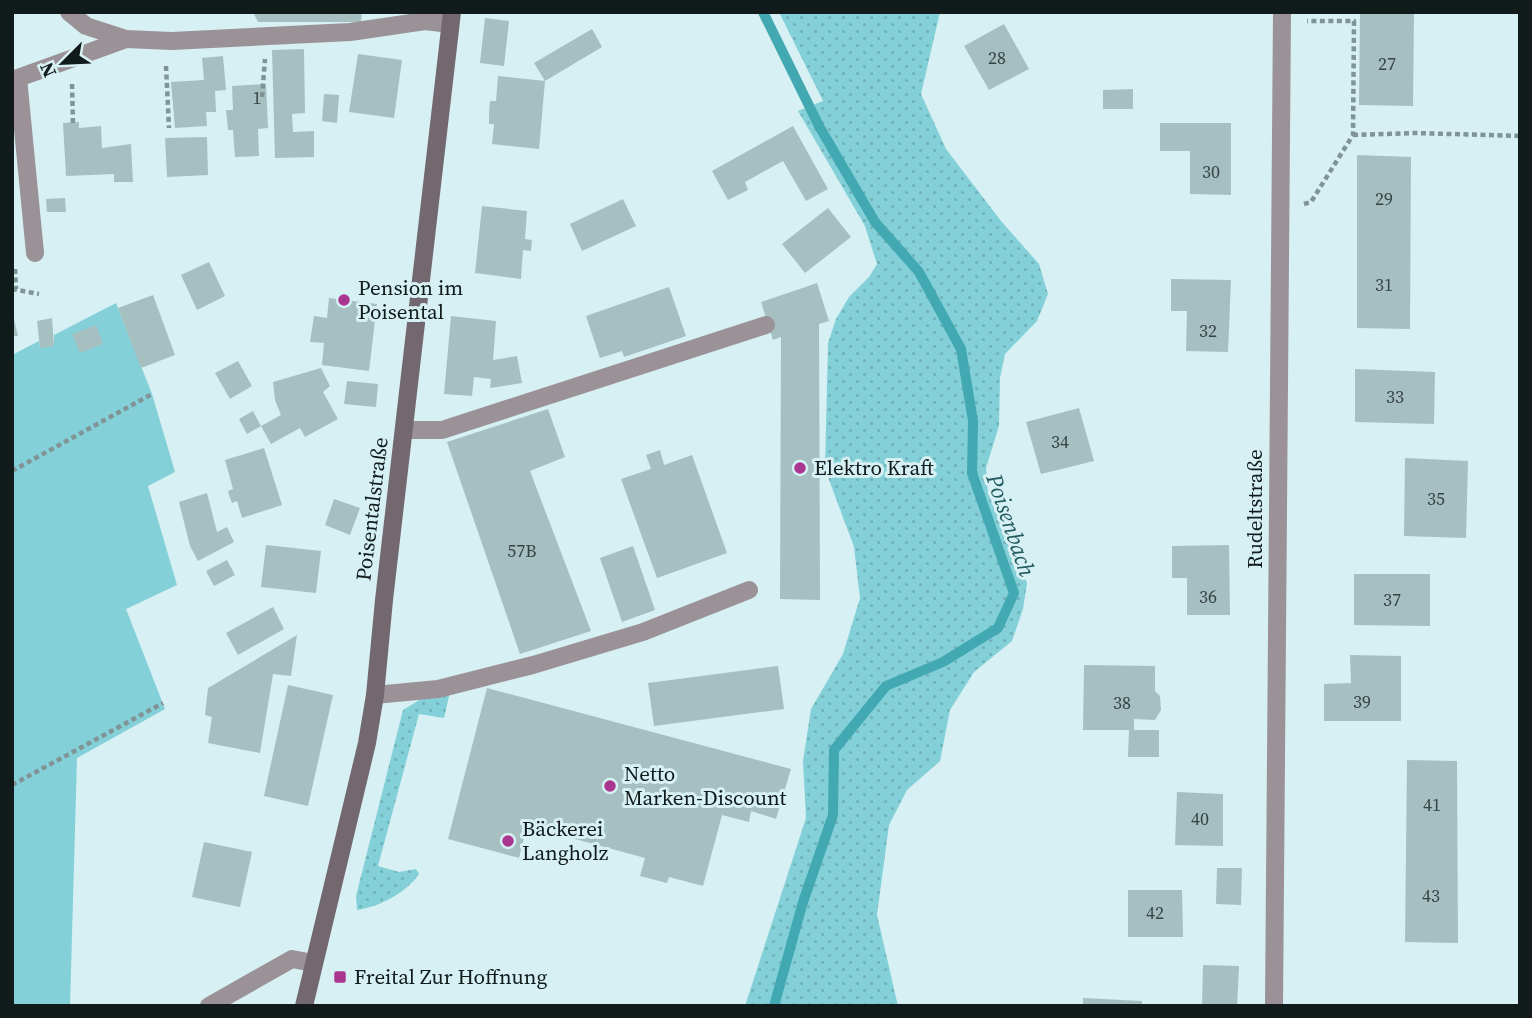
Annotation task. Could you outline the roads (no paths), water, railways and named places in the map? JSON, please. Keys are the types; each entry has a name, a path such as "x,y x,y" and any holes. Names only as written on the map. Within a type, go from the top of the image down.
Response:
{"main road":[{"name":"Poisentalstraße","path":"304,1006 367,743 375,695 451,18"}],"street":[{"path":"69,12 86,26 126,39 165,40 350,32 451,18"},
{"name":"Rudeltstraße","path":"1274,1006 1282,12"},
{"path":"35,253 15,80 126,39"},
{"path":"405,430 442,430 766,325"},
{"path":"375,695 438,689 533,665 643,632 749,590"},
{"path":"209,1006 292,959 313,963"}],"waterway":[{"name":"Poisenbach","path":"763,12 819,126 875,222 919,272 961,349 973,421 972,473 1014,593 998,628 943,662 886,686 834,750 833,815 803,902 774,1006"}],"place":[{"name":"Pension im Poisental","path":"344,300"},
{"name":"Elektro Kraft","path":"800,468"},
{"name":"Netto Marken-Discount","path":"610,786"},
{"name":"Bäckerei Langholz","path":"508,841"},
{"name":"Freital Zur Hoffnung","path":"340,977"}]}
